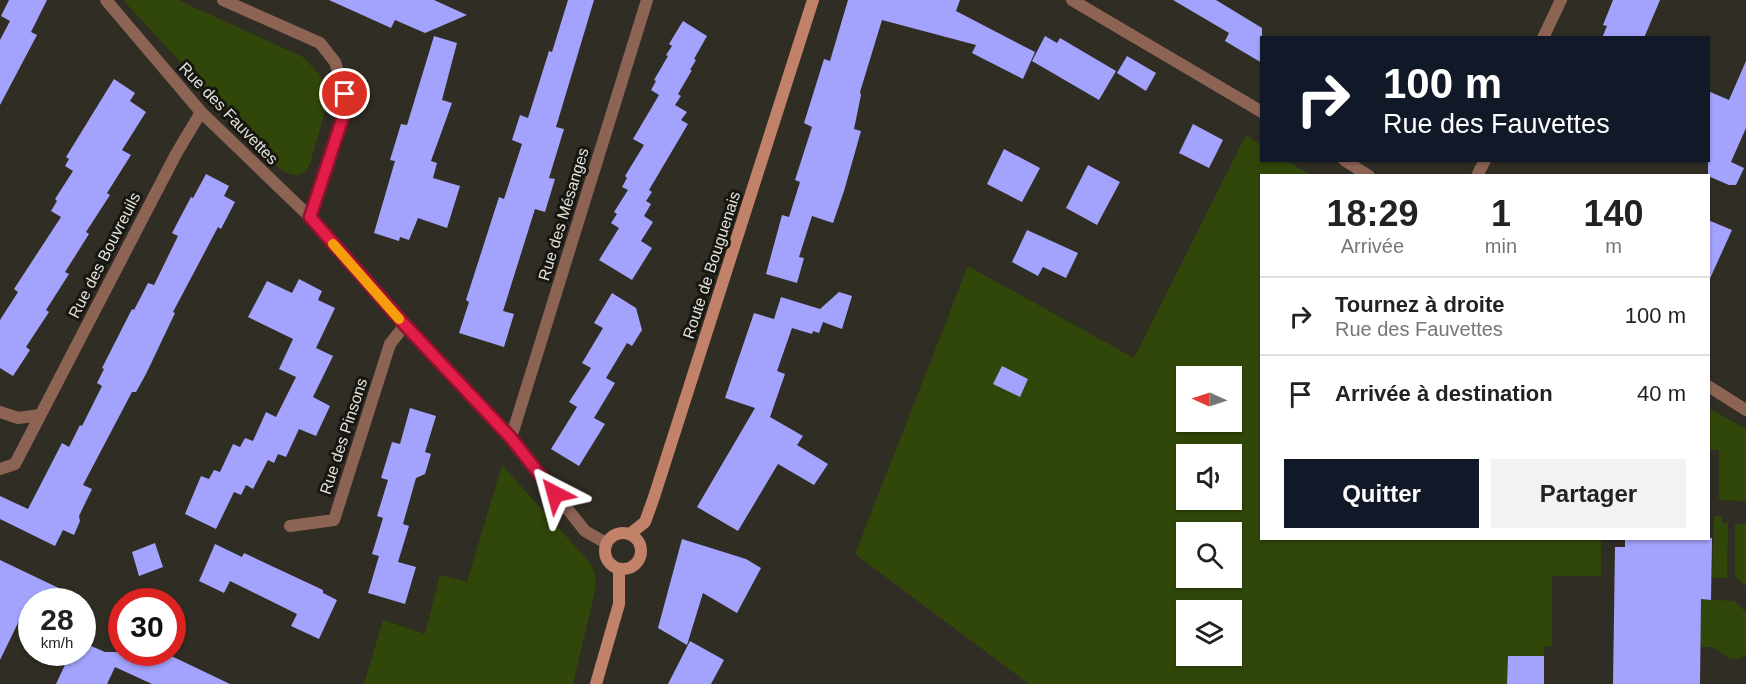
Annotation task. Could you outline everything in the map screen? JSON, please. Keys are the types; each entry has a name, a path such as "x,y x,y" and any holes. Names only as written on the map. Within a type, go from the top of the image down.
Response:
{"street":[{"name":"Rue des Fauvettes","path":"106,0 201,112 310,217 405,325 511,438 585,531 606,543"},
{"path":"223,0 320,43 335,62 345,94 342,120 310,217"},
{"name":"Rue des Mésanges","path":"511,438 647,0"},
{"name":"Route de Bouguenais","path":"606,543 619,533 630,534 645,522 813,0"},
{"path":"1072,0 1260,111"},
{"path":"1544,36 1561,0"},
{"name":"Rue des Bouvreuils","path":"0,469 15,464 176,154 201,112"},
{"path":"1347,162 1366,174"},
{"name":"Rue des Pinsons","path":"290,526 333,520 390,344 405,325"},
{"path":"1710,387 1746,410"},
{"path":"0,412 18,418 40,416"},
{"path":"606,543 605,554 610,564 619,569 630,568 639,560 641,548 630,534"},
{"path":"596,684 619,604 619,569"}],"green space":[{"path":"123,0 178,0 303,57 320,75 327,94 327,104 310,163 304,172 295,175 286,173 277,166"},
{"path":"1246,135 1260,144 1260,162 1289,162 1309,174 1260,174 1260,540 1601,540 1601,576 1552,576 1552,646 1544,647 1544,656 1508,656 1507,684 1029,684 855,554 968,266 1134,358"},
{"path":"1710,409 1746,429 1746,503 1719,500 1719,450 1710,450"},
{"path":"502,465 593,568 596,581 595,591 573,684 364,684 383,620 425,634 440,575 467,582"},
{"path":"1714,516 1722,516 1722,523 1728,523 1727,578 1712,578"},
{"path":"1746,522 1746,586 1735,577 1735,524"},
{"path":"1701,599 1734,601 1746,612 1746,655 1738,659 1728,658 1714,647 1700,647"}],"building":[{"path":"9,0 47,0 31,32 37,35 0,105 0,40 10,21 1,16"},
{"path":"329,0 434,0 467,15 425,33 395,20 391,28"},
{"path":"568,0 594,0 556,127 564,129 549,178 555,179 545,212 535,209 503,311 514,314 504,347 459,333 469,302 466,300 499,197 504,199 522,144 512,140 520,115 528,118"},
{"path":"848,0 960,0 956,11 1035,52 1023,79 972,53 976,45 882,20 860,92 854,129 861,131 844,191 833,223 812,216 799,257 804,258 797,283 766,274 782,215 789,217 800,182 795,180 812,127 804,123 824,59 830,61"},
{"path":"1173,0 1216,0 1262,28 1260,62 1225,41 1229,33"},
{"path":"1613,0 1660,0 1645,36 1603,36 1607,26 1603,25"},
{"path":"683,21 707,36 678,94 681,96 675,105 687,112 681,120 688,124 649,190 652,192 646,201 651,204 644,216 653,222 641,241 652,248 632,280 599,260 619,228 611,223 617,214 614,212 628,190 622,187 627,178 625,176 644,145 633,139 659,95 651,90 656,81 654,80 668,56 666,55 672,46 669,44"},
{"path":"434,36 457,43 442,100 452,103 431,161 437,163 433,178 460,186 447,228 418,218 409,240 400,237 399,241 374,233 395,161 390,160 401,124 407,125"},
{"path":"1045,36 1057,43 1060,38 1116,71 1099,100 1032,61"},
{"path":"1127,56 1156,73 1146,91 1117,73"},
{"path":"1746,61 1746,128 1731,162 1744,168 1736,185 1729,185 1708,174 1710,92 1729,100"},
{"path":"114,79 135,93 130,101 146,112 122,150 131,155 107,193 110,195 86,232 89,234 65,272 69,274 46,310 49,312 26,347 30,350 13,376 0,368 0,320 18,292 14,289 61,217 51,211 57,201 55,199 73,171 65,166 69,159 66,157"},
{"path":"1193,124 1223,140 1209,168 1179,153"},
{"path":"1004,149 1040,168 1022,202 987,184"},
{"path":"1088,165 1120,182 1097,225 1066,208"},
{"path":"206,174 229,186 224,196 235,202 221,229 218,227 173,312 175,313 146,374 136,392 132,392 83,485 92,489 79,516 80,521 74,535 63,530 55,546 0,519 0,496 28,509 62,443 69,447 80,425 82,426 102,386 97,383 104,369 102,368 148,283 154,285 178,236 172,233"},
{"path":"1710,221 1732,230 1710,279"},
{"path":"1027,230 1078,253 1066,278 1043,267 1038,276 1012,262"},
{"path":"299,279 322,291 318,300 335,308 316,348 333,356 313,397 330,406 316,436 299,429 286,457 278,454 274,463 268,460 253,489 246,485 241,495 234,492 216,529 185,514 201,476 209,479 214,470 220,472 233,444 240,447 245,438 253,441 266,412 276,417 296,377 279,369 293,339 248,317 267,281 292,293"},
{"path":"839,292 852,296 842,329 823,322 819,333 813,331 812,334 792,328 777,371 785,374 770,417 803,436 797,445 828,464 814,485 778,464 738,531 697,507 755,408 725,398 754,313 774,319 781,297 820,309"},
{"path":"612,293 636,308 642,330 632,346 627,343 606,378 615,383 594,418 605,424 579,466 551,449 577,407 569,402 591,368 582,363 603,328 594,323"},
{"path":"1002,366 1028,379 1020,397 993,384"},
{"path":"410,408 436,416 425,452 431,454 425,474 416,478 403,524 409,526 398,562 416,567 405,604 368,593 379,556 372,554 383,518 377,516 388,480 381,478 392,442 400,444"},
{"path":"1712,538 1711,600 1701,599 1700,684 1613,684 1615,547 1625,547 1625,540 1710,540"},
{"path":"682,539 746,559 761,568 737,613 703,593 687,645 658,628"},
{"path":"155,543 163,567 139,576 132,552"},
{"path":"215,544 242,557 244,553 323,590 323,593 337,600 319,639 291,626 297,614 230,581 224,593 199,581"},
{"path":"0,560 59,588 18,588 18,623 0,660"},
{"path":"690,641 724,660 711,684 668,684"},
{"path":"96,648 108,652 108,666 186,666 186,663 230,684 152,684 115,667 107,684 56,684 64,666 96,666"},
{"path":"1508,656 1544,656 1544,684 1507,684"}],"slow traffic":[{"path":"333,244 399,319"}],"route":[{"path":"345,94 342,120 310,217 405,325 511,438 555,494"}]}
